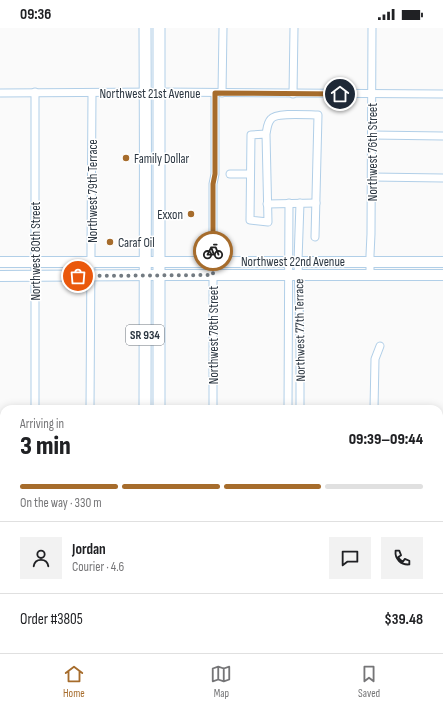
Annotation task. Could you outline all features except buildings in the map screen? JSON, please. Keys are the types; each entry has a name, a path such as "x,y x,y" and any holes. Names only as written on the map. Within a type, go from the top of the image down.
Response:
{"main road":[{"name":"SR 934","path":"145,28 145,405"},
{"name":"SR 934","path":"159,28 159,405"},
{"path":"146,186 158,185"},
{"name":"Northwest 22nd Avenue","path":"0,262 443,262"},
{"name":"Northwest 22nd Avenue","path":"0,276 443,275"},
{"path":"145,351 150,355 154,363 159,390"}],"street":[{"name":"Northwest 78th Street","path":"213,405 213,184 215,174 223,28"},
{"path":"293,94 294,28"},
{"name":"Northwest 76th Street","path":"370,275 372,177 372,28"},
{"name":"Northwest 80th Street","path":"35,405 36,92"},
{"name":"Northwest 21st Avenue","path":"0,93 159,92 443,94"},
{"name":"Northwest 79th Terrace","path":"90,405 92,93"},
{"path":"266,134 251,135 250,220 268,222 266,134 268,125 271,119 277,115 318,115 315,237"},
{"path":"372,135 443,136"},
{"path":"230,174 250,174"},
{"path":"372,177 443,178"},
{"name":"Northwest 77th Terrace","path":"289,203 300,405"},
{"name":"Northwest 77th Terrace","path":"293,261 300,203"},
{"path":"267,204 316,203"},
{"name":"Northwest 77th Terrace","path":"288,405 294,275"},
{"path":"374,405 375,359 380,346"}],"way so far":[{"path":"78,276 213,275 213,251"}],"place":[{"name":"Family Dollar","path":"126,158"},
{"name":"Exxon","path":"191,214"},
{"name":"Caraf Oil","path":"110,242"}],"route":[{"path":"213,251 215,93 340,94"}]}
